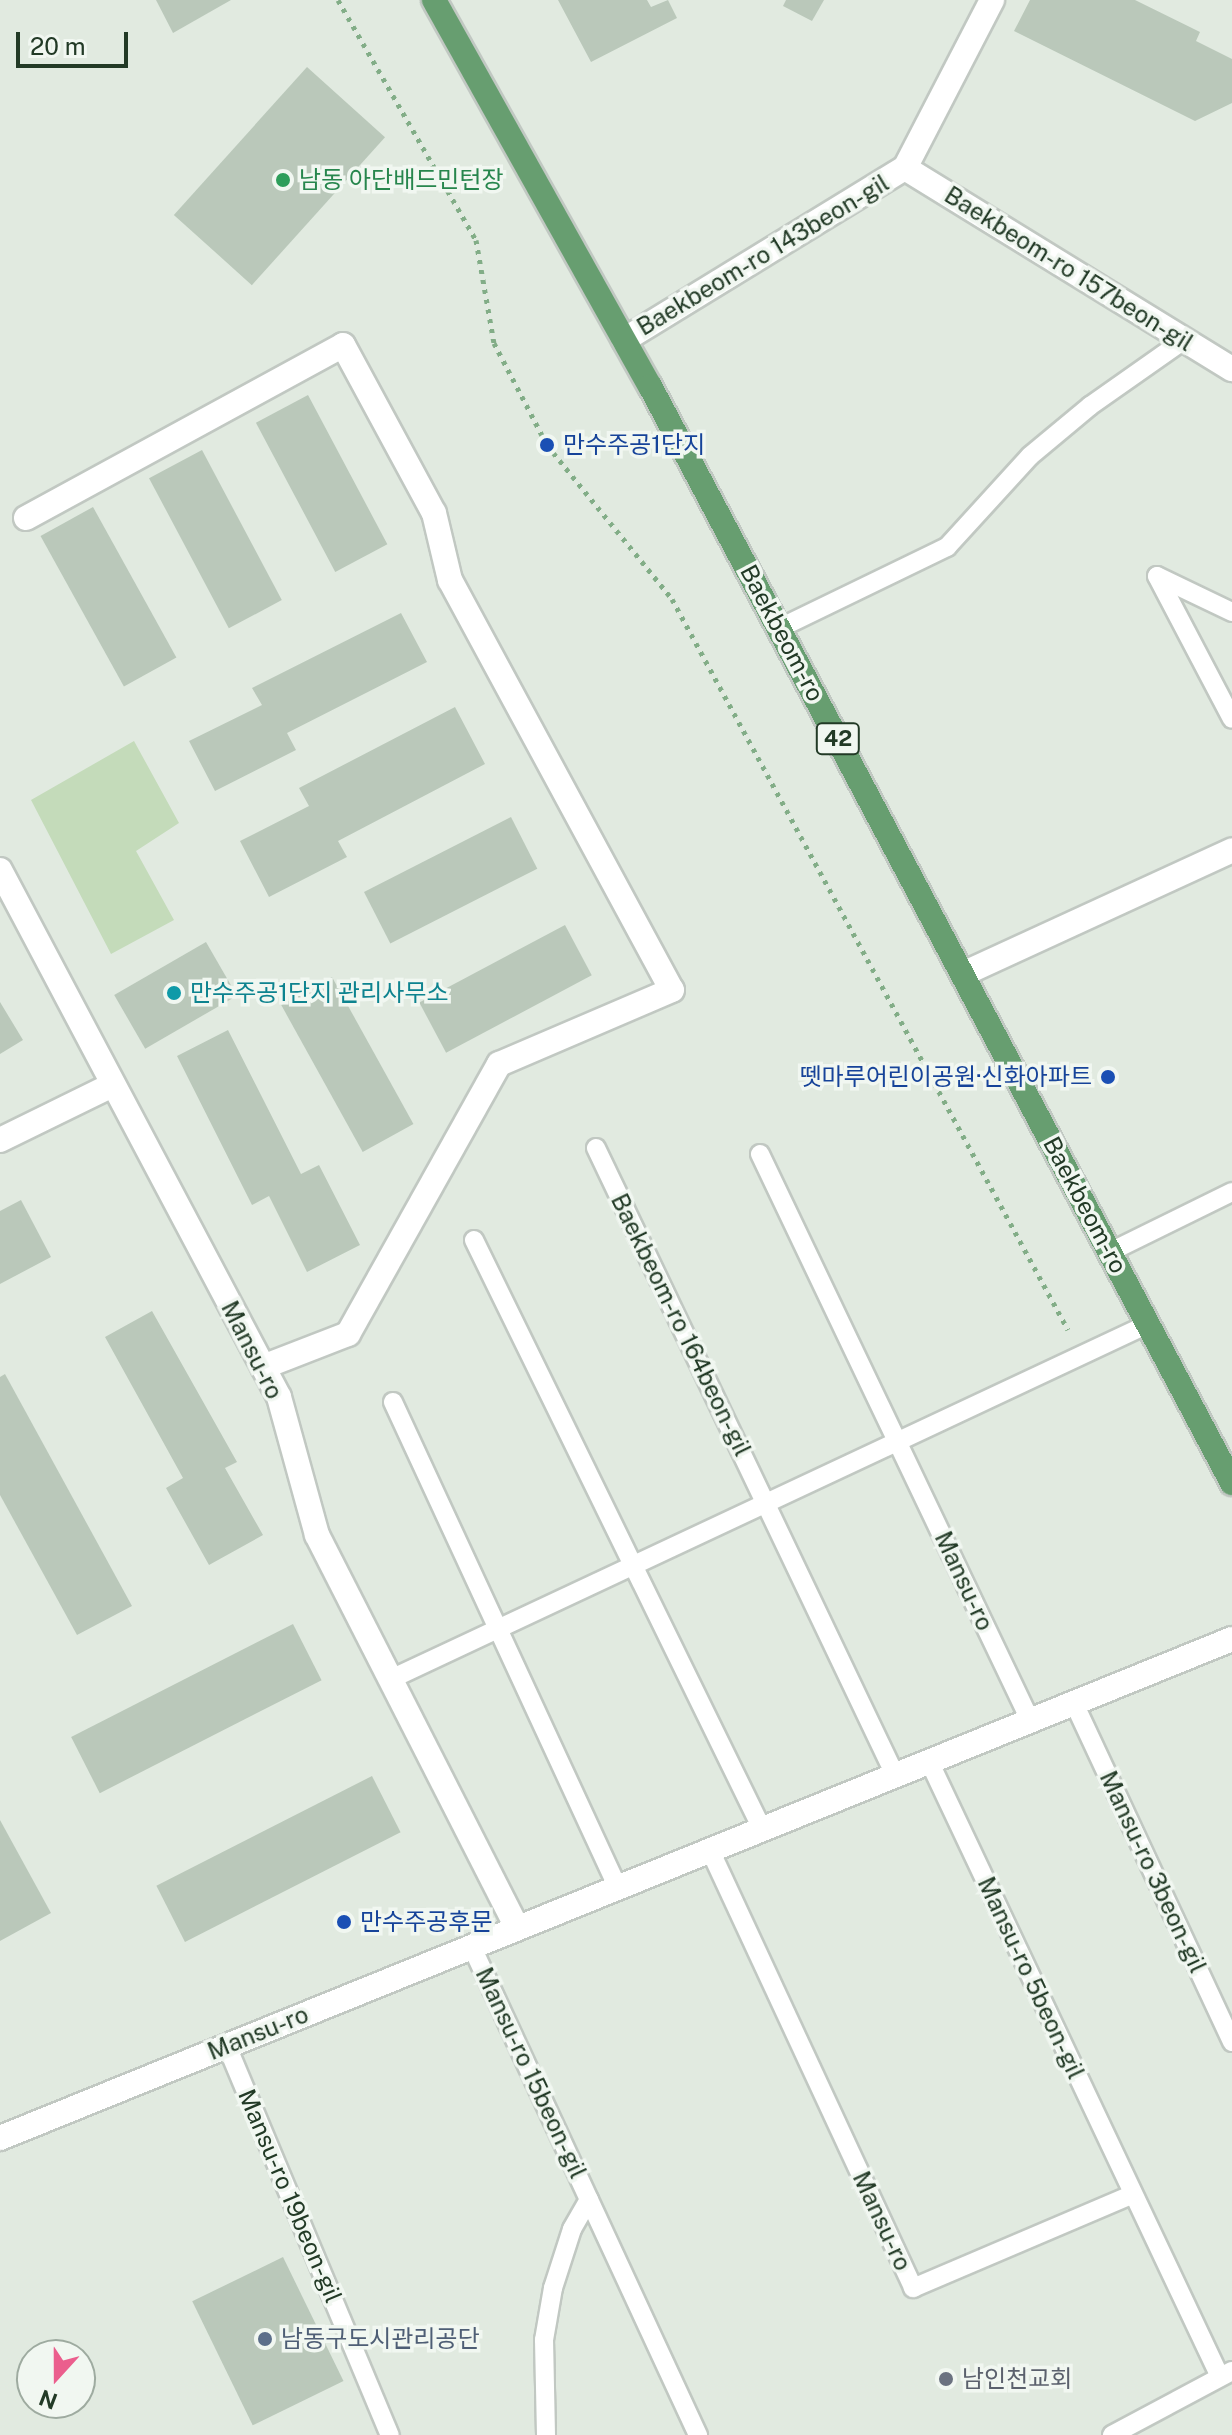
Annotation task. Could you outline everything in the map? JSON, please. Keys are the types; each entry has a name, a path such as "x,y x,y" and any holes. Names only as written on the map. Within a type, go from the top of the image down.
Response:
{"main road":[{"name":"Baekbeom-ro","path":"434,0 780,628 1232,1483"}],"street":[{"name":"Baekbeom-ro 143beon-gil","path":"624,340 905,168 992,0"},
{"name":"Baekbeom-ro 157beon-gil","path":"905,168 1232,369"},
{"path":"26,518 343,345 434,513 450,580 672,990 499,1064 348,1334 263,1367"},
{"path":"963,974 1232,850"},
{"name":"Mansu-ro","path":"0,870 110,1086 279,1397 317,1535 517,1928"},
{"path":"0,1140 110,1086"},
{"name":"Mansu-ro","path":"0,2138 1232,1639"}],"lane":[{"path":"780,628 947,547 1030,456 1090,406 1184,340"},
{"path":"1232,612 1157,576 1232,719"},
{"name":"Baekbeom-ro 164beon-gil","path":"596,1148 766,1502"},
{"path":"760,1154 897,1441"},
{"path":"1110,1252 1232,1192"},
{"path":"474,1240 762,1829"},
{"path":"391,1679 498,1626 1148,1324"},
{"path":"393,1402 618,1888"},
{"name":"Mansu-ro","path":"897,1441 1030,1720"},
{"path":"766,1502 895,1775"},
{"name":"Mansu-ro 3beon-gil","path":"1074,1703 1232,2042"},
{"name":"Mansu-ro 5beon-gil","path":"929,1761 1133,2194 1226,2374"},
{"name":"Mansu-ro","path":"710,1850 913,2288 1133,2194"},
{"name":"Mansu-ro 15beon-gil","path":"472,1947 698,2435"},
{"name":"Mansu-ro 19beon-gil","path":"227,2046 390,2435"},
{"name":"Mansu-ro 15beon-gil","path":"546,2435 544,2340 553,2288 572,2229 589,2199"},
{"path":"1112,2435 1226,2374"}],"path":[{"path":"338,0 476,240 494,343 547,445 672,599 1068,1330"}],"green space":[{"path":"134,741 179,823 136,851 174,920 111,954 31,800"}],"building":[{"path":"156,0 231,0 173,33"},
{"path":"558,0 647,0 651,7 668,0 677,18 591,62"},
{"path":"786,0 824,0 812,21 783,6"},
{"path":"1030,0 1135,0 1200,32 1196,41 1232,59 1232,103 1195,121 1014,31"},
{"name":"남동 아단배드민턴장","path":"307,67 385,137 252,285 174,215"},
{"path":"308,395 387,544 335,572 256,423"},
{"path":"202,450 282,600 229,628 149,478"},
{"path":"93,507 176,657 124,687 41,536"},
{"path":"401,613 427,662 287,733 296,750 215,791 189,741 262,705 252,688"},
{"path":"455,707 485,764 338,841 347,857 269,897 240,841 309,806 299,788"},
{"path":"511,817 537,869 390,944 364,892"},
{"path":"565,925 592,975 446,1053 419,1002"},
{"name":"만수주공1단지 관리사무소","path":"206,942 237,996 145,1049 114,995"},
{"path":"332,977 413,1124 363,1152 281,1005"},
{"path":"0,1002 23,1040 0,1054"},
{"path":"228,1030 301,1174 319,1165 360,1245 307,1272 269,1196 252,1205 177,1056"},
{"path":"21,1200 51,1257 0,1284 0,1211"},
{"path":"152,1311 237,1462 225,1468 263,1535 209,1565 166,1488 183,1478 105,1337"},
{"path":"5,1374 132,1606 77,1635 0,1495 0,1377"},
{"path":"293,1624 322,1680 100,1793 71,1737"},
{"path":"372,1776 401,1832 185,1942 156,1886"},
{"path":"0,1820 51,1913 0,1941"},
{"name":"남동구도시관리공단","path":"283,2257 343,2381 253,2425 192,2301"}],"place":[{"name":"남동 아단배드민턴장","path":"283,180"},
{"name":"만수주공1단지","path":"547,445"},
{"name":"만수주공1단지 관리사무소","path":"174,993"},
{"name":"뗏마루어린이공원·신화아파트","path":"1108,1077"},
{"name":"만수주공후문","path":"344,1922"},
{"name":"남동구도시관리공단","path":"265,2339"},
{"name":"남인천교회","path":"946,2379"}]}
